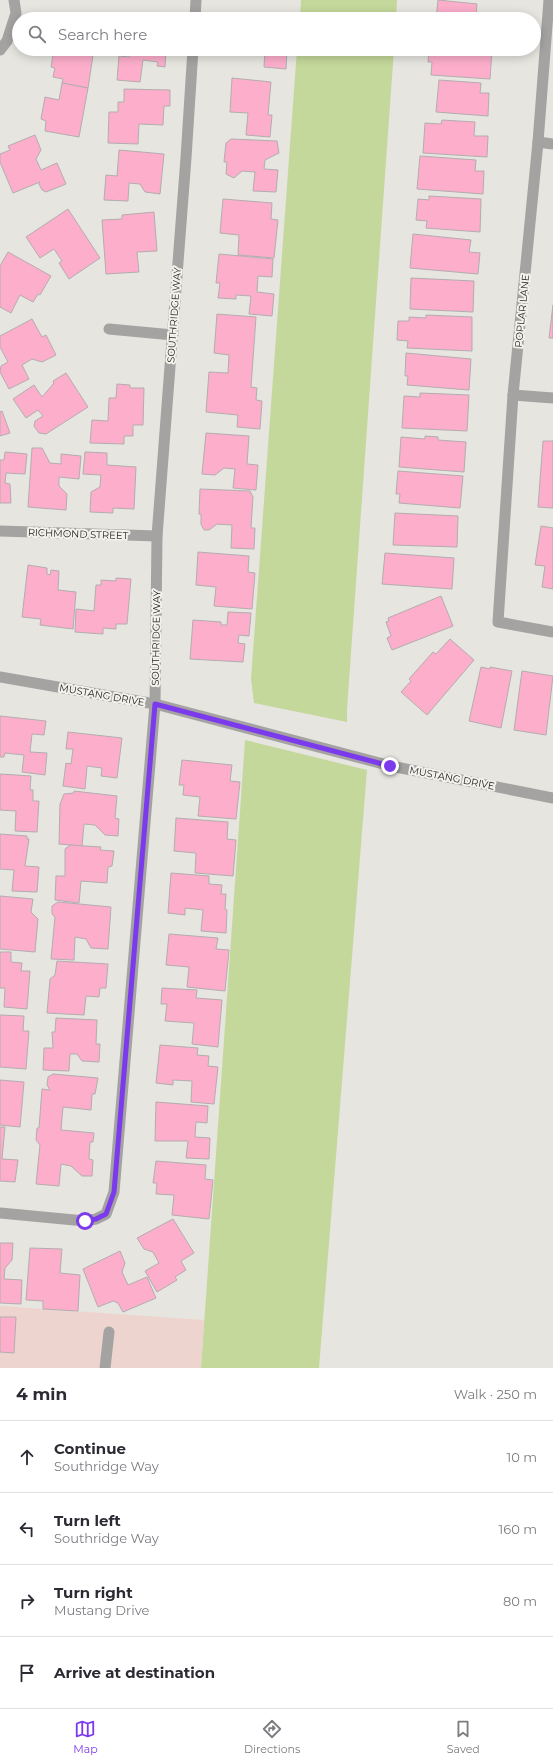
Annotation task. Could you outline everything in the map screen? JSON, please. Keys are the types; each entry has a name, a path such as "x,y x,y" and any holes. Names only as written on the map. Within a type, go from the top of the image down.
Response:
{"street":[{"path":"14,0 16,12"},
{"path":"195,12 196,0"},
{"name":"POPLAR LANE","path":"549,0 538,142 513,395 498,622 553,632"},
{"path":"0,50 7,41 12,25"},
{"name":"SOUTHRIDGE WAY","path":"0,1213 85,1221 96,1219 106,1214 114,1192 155,704 157,536 193,56"},
{"path":"538,142 553,144"},
{"path":"109,329 173,334"},
{"path":"513,395 553,398"},
{"name":"RICHMOND STREET","path":"0,531 157,536"},
{"name":"MUSTANG DRIVE","path":"0,677 155,704 390,766 553,798"},
{"path":"105,1368 109,1332"}],"shaded area":[{"path":"0,1306 204,1320 201,1368 0,1368"}],"green space":[{"path":"301,0 397,0 396,12 300,12"},
{"path":"296,56 394,56 347,722 254,703 251,679"},
{"path":"245,740 367,770 319,1368 201,1368"}],"building":[{"path":"438,0 477,4 476,12 437,12"},
{"path":"53,56 93,56 88,88 62,83 63,79 53,77 55,68 51,67"},
{"path":"119,56 166,56 165,67 157,66 158,62 143,60 140,82 117,80"},
{"path":"265,56 287,56 286,69 264,67"},
{"path":"428,56 492,56 490,79 431,75 432,62 428,62"},
{"path":"232,78 271,82 268,115 272,115 270,137 246,135 248,113 230,112"},
{"path":"439,80 481,83 480,93 489,93 488,116 436,112"},
{"path":"62,83 88,88 79,137 45,131 46,121 41,119 45,97 59,100"},
{"path":"124,89 170,90 170,106 164,106 163,125 139,124 138,144 108,143 109,112 118,112 118,102 124,102"},
{"path":"442,120 475,122 474,136 488,136 487,157 423,153 425,123 441,124"},
{"path":"35,135 41,150 36,159 41,170 57,163 66,184 46,192 42,190 39,184 40,182 13,193 0,162 0,154 10,150 8,146"},
{"path":"231,139 277,141 279,153 265,160 264,169 278,170 276,192 253,191 255,172 242,171 234,178 226,174 227,162 224,162 226,143"},
{"path":"119,150 164,154 160,194 145,192 140,184 129,183 128,201 104,200 106,175 117,176"},
{"path":"420,156 476,160 475,171 484,171 483,194 417,189"},
{"path":"429,196 481,199 480,232 426,228 427,221 416,220 418,199 429,200"},
{"path":"223,199 272,203 271,219 278,220 274,258 238,255 239,235 220,233"},
{"path":"68,209 100,258 69,279 59,263 62,261 54,249 40,258 26,237"},
{"path":"154,212 157,251 137,252 139,272 106,274 102,220 122,219 122,215"},
{"path":"413,234 471,240 469,252 480,253 478,274 410,268"},
{"path":"8,252 51,276 40,295 38,294 33,302 20,295 11,313 0,307 0,266"},
{"path":"219,254 273,259 272,277 258,276 257,292 274,294 272,316 249,314 251,296 236,295 236,299 218,298 220,283 216,283"},
{"path":"411,278 474,281 473,312 410,309"},
{"path":"553,305 553,338 549,338"},
{"path":"217,314 256,317 251,387 257,388 256,400 262,401 260,429 237,427 238,415 206,412 209,372 228,373 229,355 214,353"},
{"path":"426,315 472,317 472,351 407,348 408,341 397,340 398,321 409,321 409,317 426,318"},
{"path":"32,319 42,337 46,335 56,355 42,362 32,359 22,365 29,379 9,389 0,372 1,366 8,362 0,347 0,336"},
{"path":"406,353 471,359 469,390 407,385 408,376 405,376"},
{"path":"66,373 88,407 46,434 39,433 34,426 35,421 43,416 38,410 26,418 13,399 34,385 42,397 54,383 53,381"},
{"path":"117,384 130,385 130,388 144,388 143,425 133,425 133,436 124,436 124,444 90,443 92,420 108,421 109,398 116,398"},
{"path":"420,393 469,395 467,431 402,428 404,396 420,397"},
{"path":"2,411 10,433 0,436 0,412"},
{"path":"206,433 249,436 247,464 258,465 256,490 233,488 235,469 224,468 215,475 202,474"},
{"path":"425,436 438,437 438,440 466,442 464,472 399,467 401,437 425,439"},
{"path":"543,441 553,441 553,508 538,507"},
{"path":"32,448 42,448 50,463 61,464 61,454 81,456 79,479 59,477 59,486 67,494 66,510 28,507"},
{"path":"5,452 27,454 25,474 6,473 5,483 10,484 11,503 0,503 0,460 4,460"},
{"path":"85,452 107,453 107,465 136,467 134,509 113,508 113,513 90,512 91,492 100,487 101,475 83,474"},
{"path":"398,471 463,476 460,508 399,503 400,494 396,494"},
{"path":"200,489 250,491 253,497 251,528 255,528 254,549 231,548 232,525 217,524 209,530 204,530 201,524 201,514 199,514"},
{"path":"395,513 458,516 457,547 393,545"},
{"path":"541,526 553,528 553,589 542,587 545,566 535,565"},
{"path":"198,552 249,556 248,572 255,573 252,609 214,606 216,587 196,585"},
{"path":"385,553 454,558 452,589 382,584"},
{"path":"28,565 47,568 47,574 50,575 51,570 59,571 58,590 76,592 73,629 40,625 41,619 22,617"},
{"path":"116,578 131,579 127,624 116,624 116,629 103,628 103,634 75,632 76,609 94,611 96,585 101,585 101,580 116,581"},
{"path":"441,596 453,626 392,650 387,638 391,636 386,622 389,621 388,618"},
{"path":"228,612 251,613 249,636 239,635 238,643 245,644 243,662 190,659 193,620 221,622 221,625 227,625"},
{"path":"450,639 474,660 427,715 401,692 411,681 409,679 433,652 436,654"},
{"path":"481,667 512,671 501,728 469,721"},
{"path":"522,671 553,676 546,735 514,730"},
{"path":"0,716 46,721 44,735 32,734 30,752 47,753 45,775 22,772 24,755 5,753 4,757 0,757"},
{"path":"68,732 122,738 117,778 101,776 102,768 87,766 85,789 63,786 66,763 71,764 73,749 66,749"},
{"path":"182,760 232,765 230,781 240,782 236,819 198,816 200,797 183,795 184,785 179,785"},
{"path":"0,774 31,776 30,790 33,790 33,801 39,801 37,832 15,831 16,811 0,810"},
{"path":"74,791 117,796 115,818 119,819 118,836 105,835 95,825 84,824 82,846 59,844 60,804 64,794 74,793"},
{"path":"176,818 228,822 227,839 236,840 233,876 195,873 196,853 174,851"},
{"path":"0,834 27,836 27,839 29,839 25,866 39,867 37,892 12,891 14,870 0,869"},
{"path":"70,845 101,847 100,850 114,851 112,866 108,867 107,883 81,881 79,903 55,900 56,876 65,876 65,849"},
{"path":"171,873 209,876 209,884 222,885 221,894 226,894 226,933 201,931 203,910 185,908 185,915 168,913"},
{"path":"0,896 33,899 31,912 38,919 35,952 0,949"},
{"path":"58,902 111,907 108,949 91,948 86,939 75,937 74,960 51,959 55,917 52,914 52,906"},
{"path":"169,934 218,938 216,949 229,950 225,991 187,987 189,967 166,965"},
{"path":"0,952 11,952 11,962 22,963 21,971 30,971 27,1009 4,1007 5,988 0,988"},
{"path":"57,961 108,964 106,988 100,988 99,997 86,996 84,1015 47,1013 50,979 55,975"},
{"path":"162,988 197,990 196,998 222,1000 218,1047 192,1044 194,1023 165,1021 167,1004 161,1004"},
{"path":"0,1015 24,1016 23,1031 29,1031 26,1069 0,1067"},
{"path":"56,1018 97,1020 96,1044 100,1044 99,1062 82,1061 77,1054 70,1054 69,1071 43,1070 44,1048 53,1048 52,1032 55,1032"},
{"path":"160,1045 198,1048 197,1055 209,1056 208,1066 218,1067 214,1104 191,1102 192,1081 173,1080 173,1085 156,1083"},
{"path":"53,1074 98,1078 95,1094 92,1094 91,1110 63,1107 61,1130 94,1133 93,1142 90,1142 89,1159 93,1160 92,1176 82,1176 71,1166 61,1164 59,1186 36,1184 40,1145 36,1140 37,1128 39,1128 42,1089 50,1090 47,1085 48,1077"},
{"path":"0,1080 24,1082 20,1127 0,1125"},
{"path":"156,1102 208,1106 207,1123 196,1122 195,1137 210,1138 209,1159 186,1158 188,1141 155,1141"},
{"path":"0,1127 5,1127 2,1159 18,1160 15,1182 0,1181"},
{"path":"156,1161 206,1165 205,1179 213,1180 209,1219 172,1215 174,1195 156,1194 157,1183 153,1183"},
{"path":"173,1219 194,1253 181,1261 186,1270 175,1277 177,1280 157,1292 145,1271 159,1263 153,1252 144,1249 137,1238"},
{"path":"0,1243 13,1243 12,1260 5,1268 4,1279 22,1280 21,1304 0,1303"},
{"path":"30,1248 62,1249 60,1273 80,1275 78,1311 43,1309 43,1301 26,1300"},
{"path":"120,1251 125,1263 122,1272 128,1285 147,1277 156,1298 123,1312 118,1303 113,1301 98,1307 83,1269"},
{"path":"0,1317 16,1317 14,1353 0,1352"}],"route":[{"path":"85,1221 96,1219 106,1214 114,1192 155,704 390,766"}]}
